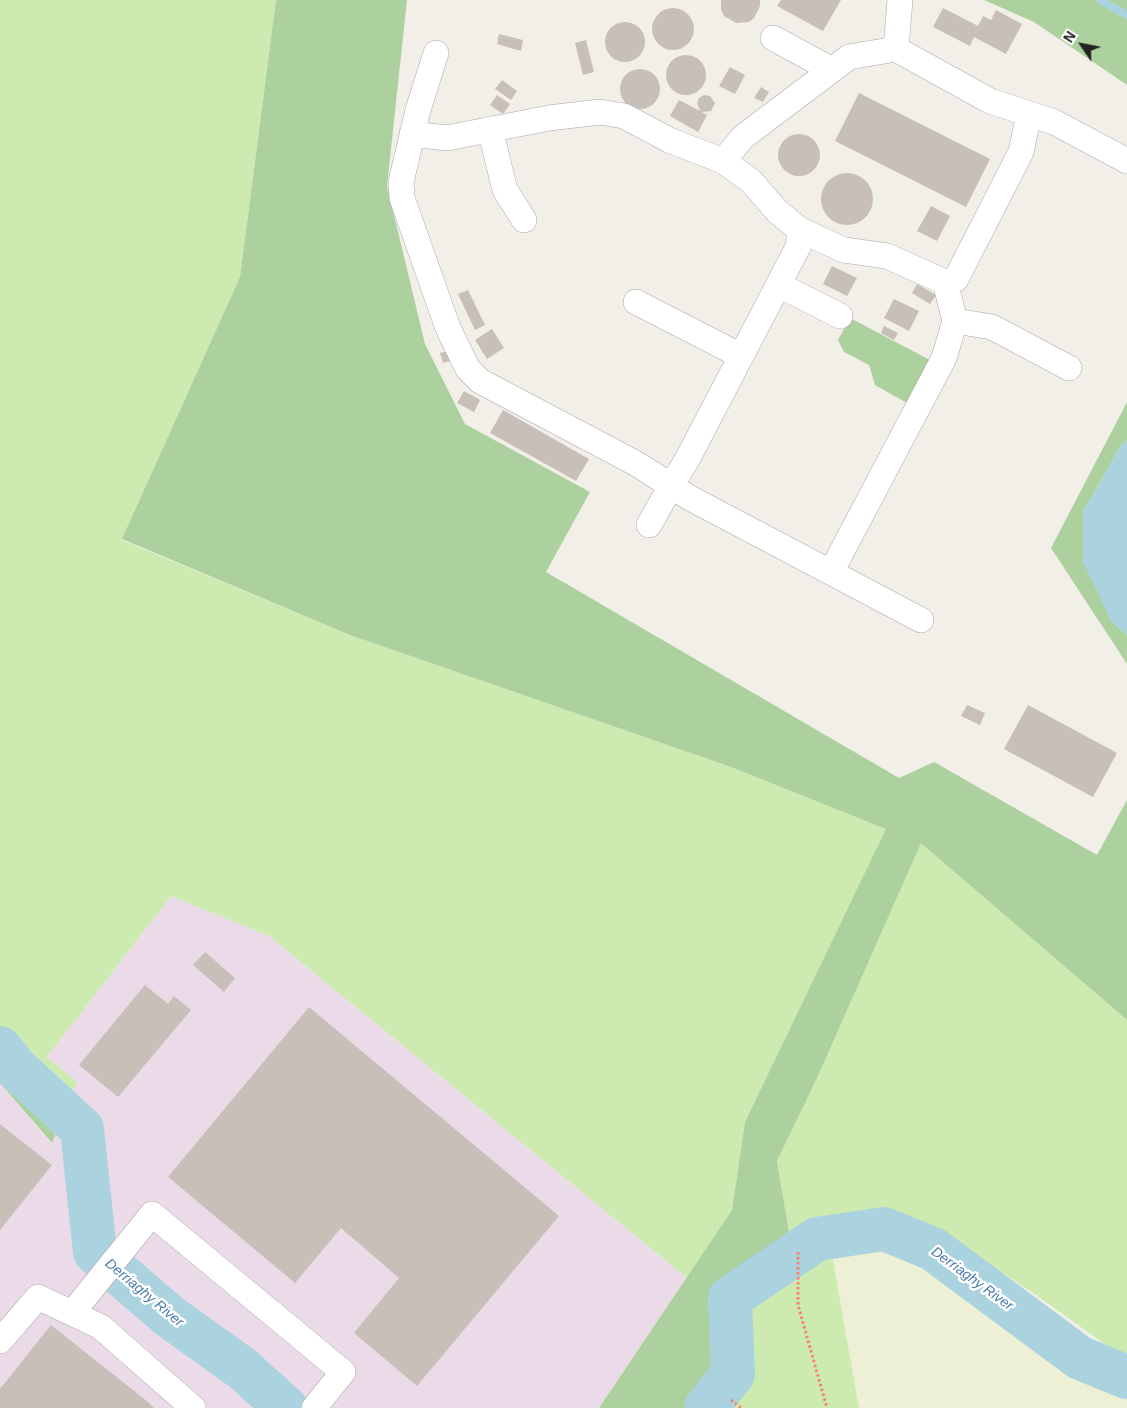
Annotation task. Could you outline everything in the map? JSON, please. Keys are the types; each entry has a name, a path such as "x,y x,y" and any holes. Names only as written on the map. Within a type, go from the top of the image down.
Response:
{"lane":[{"path":"896,49 900,0"},
{"path":"773,38 832,70"},
{"path":"723,161 743,137 849,57 896,49 990,101 1054,122 1127,161"},
{"path":"436,52 412,134 401,182 402,198 448,328 468,369 480,381 636,464 690,498 921,620"},
{"path":"412,134 447,138 549,118 600,112 624,116 668,140 723,161 751,182 777,211 800,230 844,250 887,256 945,282 956,279 1022,152 1029,114"},
{"path":"490,129 505,190 524,220"},
{"path":"649,525 688,458 798,247 800,230"},
{"path":"831,572 944,358 955,321 945,282"},
{"path":"778,285 840,316"},
{"path":"636,302 741,356"},
{"path":"955,321 992,326 1069,368"},
{"path":"73,1312 152,1214 343,1372 314,1408"},
{"path":"0,1341 38,1297 102,1327 193,1408"}],"path":[{"path":"798,1252 798,1305 827,1408"},
{"path":"731,1400 741,1408"}],"shaded area":[{"path":"171,896 269,936 687,1278 599,1408 0,1408 0,1083 51,1143 70,1094 78,1083 47,1057"}],"green space":[{"path":"0,0 276,0 240,277 122,540 350,635 731,767 887,829 745,1122 732,1210 687,1278 269,936 171,896 47,1057 78,1083 70,1094 13,1046 0,1027"},
{"path":"276,0 407,0 387,186 425,344 465,424 590,492 546,572 899,778 934,762 1097,855 1127,800 1127,1020 921,843 818,1076 777,1161 790,1238 717,1296 725,1348 715,1383 687,1408 599,1408 732,1210 745,1122 886,829 731,767 350,635 122,539 240,277"},
{"path":"984,0 1127,0 1127,85 1034,22"},
{"path":"850,318 930,360 907,403 875,385 869,365 844,352 838,340"},
{"path":"1127,402 1127,441 1122,444 1083,512 1111,621 1127,635 1127,664 1051,548"},
{"path":"921,842 1127,1020 1127,1360 1039,1297 940,1231 879,1210 790,1238 777,1161 818,1076"},
{"path":"0,1027 13,1046 70,1094 52,1143 0,1083"},
{"path":"887,1245 917,1255 1077,1363 1127,1383 1127,1408 859,1408 832,1255"},
{"path":"832,1255 859,1408 722,1408 742,1389 743,1299 808,1259"}],"water":[{"path":"1127,441 1127,635 1111,621 1083,562 1083,512 1122,444"}],"building":[{"path":"721,0 760,0 760,6 754,18 749,22 736,23 724,16 721,10"},
{"path":"781,0 841,0 823,31 777,6"},
{"path":"677,8 685,11 691,17 694,29 691,41 685,47 669,50 661,47 655,41 652,25 655,17 661,11"},
{"path":"943,8 978,26 983,16 991,20 996,10 1022,24 1006,54 974,37 970,46 933,27"},
{"path":"625,22 639,28 645,42 639,56 625,62 611,56 605,42 611,28"},
{"path":"499,34 523,40 521,51 497,44"},
{"path":"586,40 594,72 583,75 575,43"},
{"path":"686,55 697,58 703,64 706,75 703,86 697,92 686,95 675,92 669,86 666,75 669,64 675,58"},
{"path":"730,67 745,75 735,94 719,86"},
{"path":"640,69 654,75 660,89 654,103 640,109 626,103 620,89 626,75"},
{"path":"502,80 517,91 511,100 495,89"},
{"path":"761,87 769,92 763,102 754,98"},
{"path":"859,93 990,159 966,207 835,141"},
{"path":"497,95 510,104 503,114 490,105"},
{"path":"704,95 710,96 715,103 711,111 702,112 707,115 698,132 670,116 679,100 700,111 697,103 699,98"},
{"path":"799,134 814,140 820,155 814,170 799,176 784,170 778,155 784,140"},
{"path":"847,173 857,175 865,181 871,189 873,199 871,209 865,217 857,223 847,225 837,223 829,217 823,209 821,199 823,189 829,181 837,175"},
{"path":"931,206 950,216 937,241 917,231"},
{"path":"832,266 857,278 847,296 823,284"},
{"path":"917,284 936,295 930,304 912,293"},
{"path":"468,290 485,325 475,330 458,294"},
{"path":"894,299 919,311 909,331 884,318"},
{"path":"884,326 898,333 894,340 881,333"},
{"path":"492,329 504,348 487,359 475,340"},
{"path":"447,351 450,361 443,363 440,353"},
{"path":"464,391 480,400 474,412 457,403"},
{"path":"503,410 589,459 576,481 490,433"},
{"path":"967,705 985,713 980,725 961,716"},
{"path":"1028,705 1117,753 1093,797 1004,749"},
{"path":"205,952 235,978 224,992 193,965"},
{"path":"145,985 168,1004 174,996 191,1010 118,1097 79,1065"},
{"path":"309,1007 559,1216 417,1386 354,1333 399,1278 341,1228 295,1283 168,1177"},
{"path":"0,1124 52,1165 0,1230"},
{"path":"51,1325 154,1408 0,1408 0,1389"}],"waterway":[{"path":"1100,0 1127,15"},
{"name":"Derriaghy River","path":"0,1048 16,1068 82,1129 95,1252 169,1316 243,1369 286,1408"},
{"name":"Derriaghy River","path":"706,1408 733,1374 730,1298 817,1239 884,1229 933,1249 1080,1358 1127,1377"}]}
